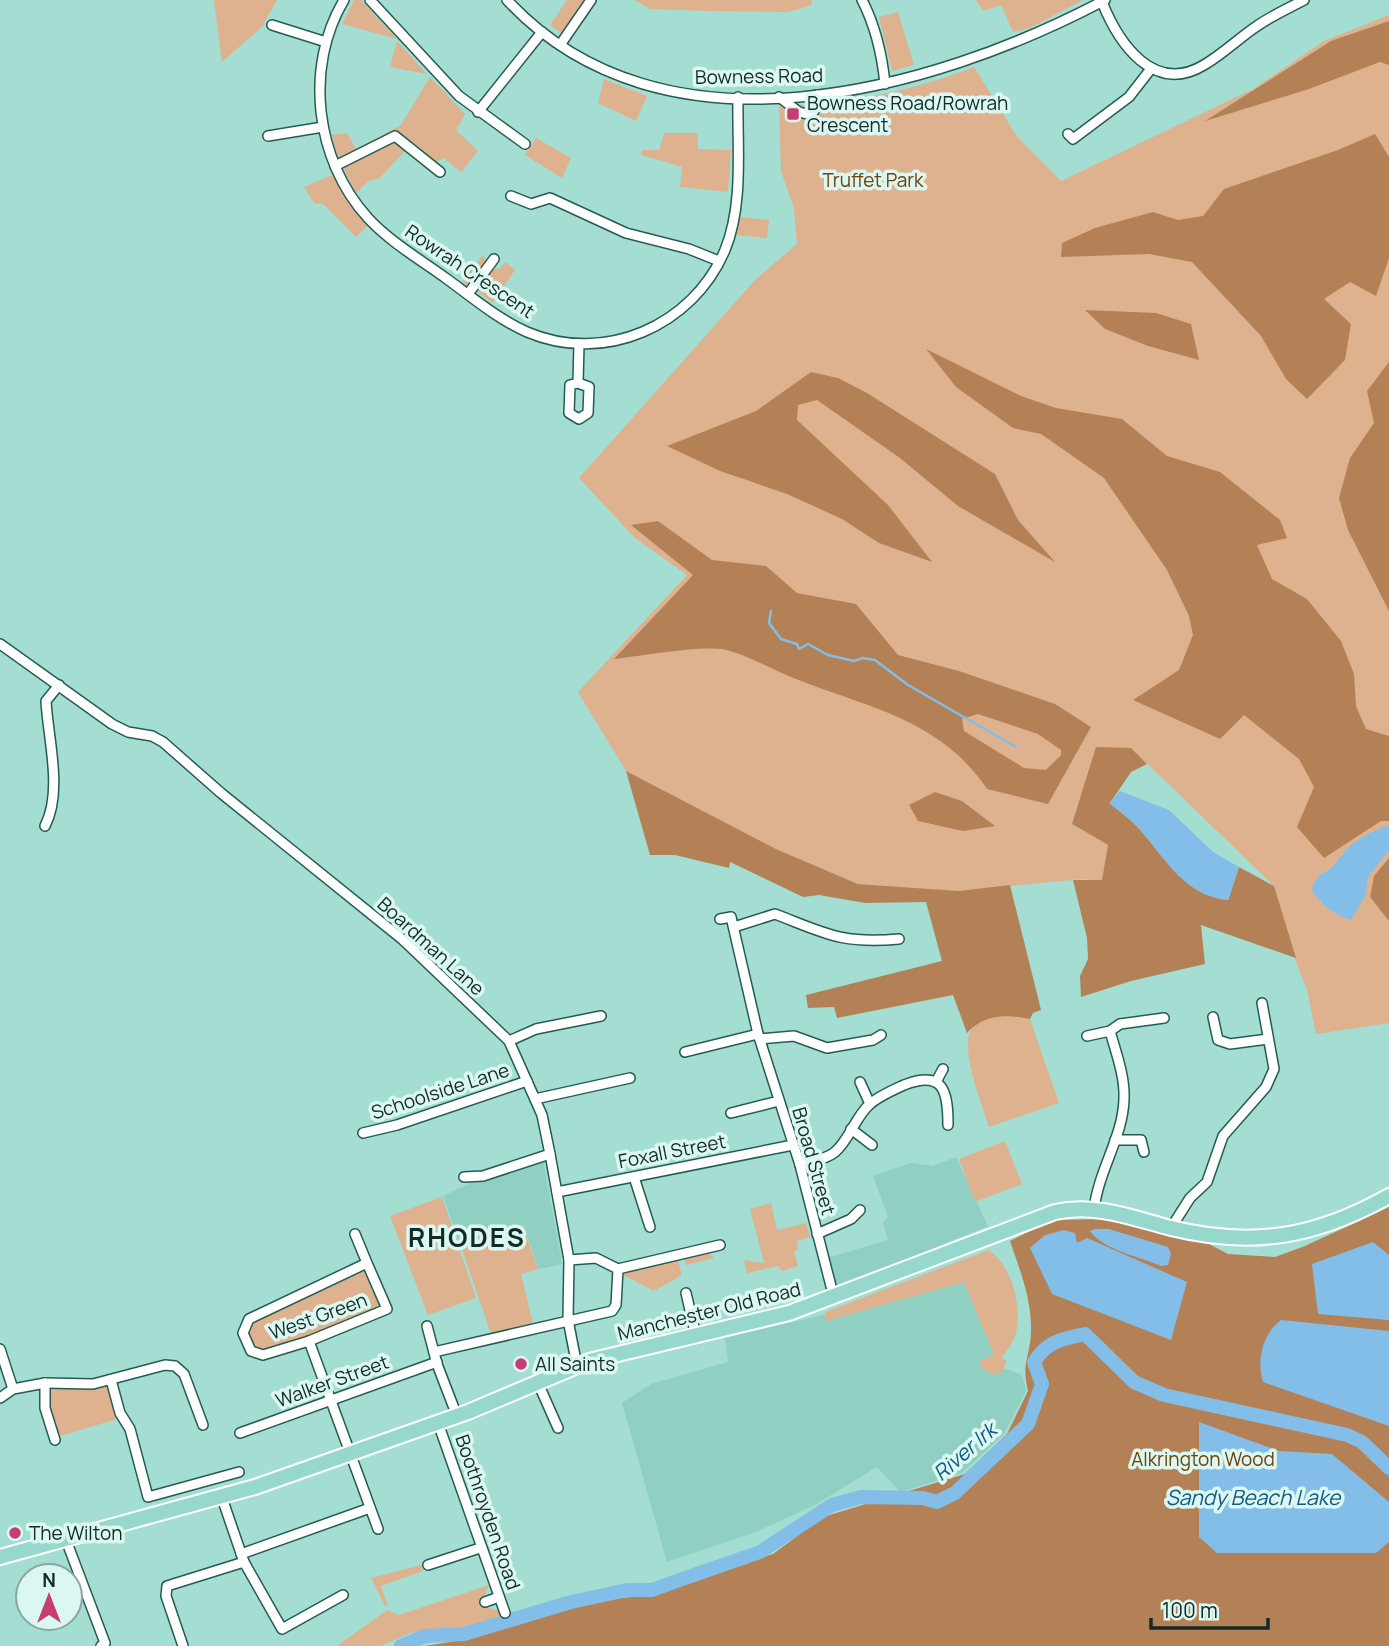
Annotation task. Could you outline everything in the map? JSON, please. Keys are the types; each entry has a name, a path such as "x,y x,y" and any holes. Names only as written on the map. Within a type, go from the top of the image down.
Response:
{"main road":[{"name":"Manchester Old Road","path":"0,1557 222,1498 457,1416 577,1366 789,1313 1065,1209 1094,1209 1222,1238 1283,1237 1329,1226 1389,1196"}],"street":[{"name":"Rowrah Crescent","path":"344,0 326,42 320,87 323,127 335,166 346,188 370,221 468,294 529,333 579,344 624,339 668,319 704,286 719,261 731,230 735,205 738,97"},
{"path":"370,0 435,74 478,112 525,144"},
{"name":"Bowness Road","path":"507,0 560,46 620,77 653,89 695,96 738,97 817,94 886,84 975,59 1104,1"},
{"path":"560,46 591,0"},
{"path":"862,0 873,22 886,84"},
{"path":"1104,1 1113,28 1150,70 1183,73 1203,65 1259,24 1304,0"},
{"path":"272,24 326,42"},
{"path":"478,112 542,32"},
{"path":"1068,134 1073,139 1129,97 1150,70"},
{"path":"779,97 799,112 807,114 814,111 817,94"},
{"path":"268,136 323,127"},
{"path":"335,166 395,136 440,172"},
{"path":"511,196 531,204 551,198 626,233 689,249 719,261"},
{"path":"468,294 494,259"},
{"path":"578,383 579,344"},
{"name":"Boardman Lane","path":"0,644 119,728 152,736 163,742 221,793 402,939 509,1041 535,1098 550,1154 569,1260 568,1320 577,1366"},
{"path":"45,826 50,805 53,757 46,701 59,685"},
{"path":"734,927 775,914 811,931 838,938 896,939 892,928"},
{"name":"Broad Street","path":"720,919 731,916 759,1036 800,1165 834,1298"},
{"path":"1171,1228 1189,1198 1207,1182 1223,1136 1266,1087 1274,1069 1262,1003"},
{"path":"509,1041 536,1029 601,1016"},
{"path":"1213,1017 1218,1040 1230,1044 1268,1039"},
{"path":"1087,1036 1110,1031 1120,1024 1164,1018"},
{"path":"1094,1209 1097,1183 1123,1115 1124,1091 1110,1031"},
{"path":"685,1052 759,1036 794,1036 827,1048 873,1040 881,1035"},
{"path":"936,1082 943,1069"},
{"path":"535,1098 630,1078"},
{"path":"800,1165 834,1154 870,1104 892,1090 923,1079 936,1082 948,1099 948,1125"},
{"name":"Schoolside Lane","path":"363,1133 397,1125 527,1081"},
{"path":"860,1082 870,1104"},
{"path":"731,1113 779,1101"},
{"path":"851,1129 872,1145"},
{"path":"1115,1140 1141,1140 1144,1152"},
{"name":"Foxall Street","path":"557,1192 793,1145"},
{"path":"464,1177 483,1176 550,1154"},
{"path":"634,1177 650,1227"},
{"path":"817,1234 851,1219 860,1210"},
{"name":"West Green","path":"355,1234 387,1310 309,1341 262,1355 251,1351 243,1333 249,1319 367,1263"},
{"path":"569,1260 596,1258 618,1269 720,1245"},
{"path":"434,1352 612,1311 616,1305 618,1269"},
{"path":"686,1293 696,1336"},
{"path":"427,1326 457,1416"},
{"path":"309,1341 378,1529"},
{"path":"0,1349 13,1389"},
{"name":"Walker Street","path":"240,1433 437,1362"},
{"path":"0,1398 13,1389 45,1383 85,1384 175,1366 184,1374 202,1425"},
{"path":"111,1380 120,1413 130,1429 148,1497 239,1472"},
{"path":"45,1383 45,1408 55,1440"},
{"path":"538,1383 558,1428"},
{"name":"Boothroyden Road","path":"438,1423 505,1613"},
{"path":"222,1498 242,1558 282,1629 343,1595"},
{"path":"183,1646 166,1595 167,1586 370,1508"},
{"path":"66,1540 104,1645"},
{"path":"428,1565 480,1548"},
{"path":"485,1602 499,1597"}],"shaded area":[{"path":"956,1157 988,1226 834,1289 827,1258 888,1240 883,1222 888,1217 873,1176 911,1163 932,1166"},
{"path":"543,1159 562,1264 539,1269 523,1225 460,1245 443,1196 479,1179"},
{"path":"958,1262 1001,1367 1022,1375 1026,1391 1004,1434 962,1473 900,1492 877,1467 813,1506 753,1533 667,1562 622,1403 651,1384 728,1362 725,1338 826,1314"}],"green space":[{"path":"214,0 277,0 262,27 222,62"},
{"path":"354,0 361,0 397,39 342,24"},
{"path":"567,0 584,0 561,33 550,25"},
{"path":"635,0 811,0 812,5 788,12 709,11 650,9"},
{"path":"976,0 1083,0 1030,28 1013,32 1001,5 983,11"},
{"path":"898,12 914,65 892,71 879,17"},
{"name":"Truffet Park","path":"1389,15 1389,1023 1316,1034 1307,990 1289,944 1274,886 1131,748 1072,824 1108,845 1102,881 1082,879 959,891 858,884 776,849 626,771 578,692 687,575 635,538 579,478 755,280 797,244 794,208 781,171 779,106 854,100 903,90 974,67 1018,138 1061,181 1253,89 1324,41"},
{"path":"1389,21 1389,65 1380,62 1309,89 1205,121 1331,41"},
{"path":"397,41 427,74 390,67"},
{"path":"430,77 465,114 456,130 478,151 461,172 444,158 436,162 413,142 380,178 369,181 356,193 337,155 331,135 347,133 356,149 401,125"},
{"path":"604,79 647,96 636,121 598,103"},
{"path":"664,133 698,133 698,149 731,150 728,192 680,187 682,167 641,155 642,150 659,150"},
{"path":"1375,134 1389,157 1389,258 1376,296 1350,282 1324,299 1351,324 1345,360 1307,399 1286,379 1261,336 1192,262 1149,254 1061,257 1062,243 1095,228 1153,212 1178,220 1203,216 1224,189 1338,150"},
{"path":"536,138 571,158 562,178 525,155"},
{"path":"332,175 367,226 356,237 323,204 314,203 304,187"},
{"path":"739,217 769,220 767,238 736,235"},
{"path":"483,255 486,261 483,272 468,286 462,281"},
{"path":"505,262 515,270 492,303 475,289 490,270 500,268"},
{"path":"1085,310 1156,313 1191,324 1199,360 1148,346 1105,329"},
{"path":"926,349 1021,396 1056,408 1122,419 1167,456 1220,472 1280,520 1287,538 1257,545 1272,579 1307,599 1341,641 1354,674 1356,706 1366,729 1389,736 1389,821 1381,821 1324,858 1297,827 1314,787 1299,759 1244,715 1220,739 1133,700 1179,670 1193,635 1189,616 1167,570 1104,478 1041,434 1013,428 956,387"},
{"path":"1389,362 1389,611 1348,530 1339,498 1350,458 1374,423 1367,391"},
{"path":"811,372 838,378 867,393 995,474 1018,520 1055,562 958,506 900,458 817,400 798,405 797,420 888,505 932,562 879,543 842,519 787,494 720,471 667,446 756,411"},
{"path":"658,521 712,560 766,566 797,593 856,604 898,655 959,671 1055,704 1091,727 1048,804 987,789 948,746 925,731 876,708 796,679 739,654 721,649 697,649 614,659 693,575 631,525","holes":["978,714 1038,734 1061,750 1061,755 1046,770 1024,768 964,731 962,719"]},
{"path":"1096,747 1131,748 1147,764 1131,772 1110,803 1138,828 1189,884 1200,892 1228,900 1239,867 1274,886 1296,958 1201,925 1205,964 1131,981 1081,997 1080,976 1088,959 1087,938 1073,880 1102,880 1108,845 1072,824"},
{"path":"626,771 776,849 858,884 959,891 1010,885 1041,1010 1033,1013 1030,1019 1005,1016 988,1019 967,1033 953,995 837,1018 834,1007 808,1008 806,995 942,961 926,902 865,903 819,895 803,897 730,862 729,868 675,855 650,855"},
{"path":"935,792 962,801 995,826 963,831 918,821 909,805"},
{"path":"1389,858 1389,921 1370,897 1374,876"},
{"path":"1007,1013 1030,1019 1059,1103 989,1127 976,1089 968,1043 970,1031 976,1024"},
{"path":"1005,1141 1022,1184 975,1202 959,1159"},
{"path":"442,1197 476,1298 428,1315 390,1216"},
{"path":"771,1203 777,1230 806,1223 810,1237 797,1241 798,1250 794,1252 798,1266 782,1271 778,1266 747,1273 744,1260 764,1263 750,1209"},
{"name":"Alkrington Wood","path":"1389,1207 1389,1646 425,1646 474,1638 584,1602 660,1594 725,1568 773,1554 823,1517 965,1474 1007,1434 1028,1391 1025,1373 1031,1332 1030,1308 1010,1241 1052,1220 1105,1219 1209,1244 1228,1254 1275,1257"},
{"path":"523,1226 538,1269 521,1274 533,1324 491,1334 461,1246"},
{"path":"706,1250 714,1258 686,1265 683,1255"},
{"path":"989,1250 1004,1266 1009,1276 1018,1310 1016,1333 1002,1358 1007,1361 1001,1373 991,1374 983,1369 979,1361 994,1355 964,1282 826,1321 825,1312"},
{"path":"677,1257 682,1275 654,1291 621,1274 623,1271"},
{"path":"366,1269 383,1310 267,1353 256,1351 249,1333 254,1322"},
{"path":"47,1384 109,1384 117,1419 57,1437 47,1406"},
{"path":"421,1565 423,1571 381,1586 388,1606 385,1606 371,1578"},
{"path":"489,1585 484,1597 487,1607 498,1611 501,1616 473,1626 410,1633 381,1646 337,1646 387,1610 399,1615"}],"water":[{"path":"1120,791 1169,810 1213,852 1239,867 1228,900 1200,892 1169,865 1138,828 1109,803"},
{"path":"1389,826 1389,850 1368,877 1365,896 1351,920 1344,918 1323,904 1311,889 1320,874 1333,866 1354,843"},
{"path":"1109,1229 1168,1247 1171,1254 1168,1265 1161,1266 1113,1248 1096,1238 1090,1231"},
{"path":"1064,1230 1075,1233 1077,1243 1087,1238 1187,1282 1171,1340 1052,1294 1030,1248 1045,1235"},
{"path":"1373,1242 1389,1255 1389,1320 1318,1314 1312,1264"},
{"path":"1281,1320 1389,1331 1389,1426 1263,1382 1260,1365 1263,1348 1270,1332"},
{"name":"Sandy Beach Lake","path":"1199,1422 1279,1451 1332,1454 1389,1502 1389,1542 1376,1553 1217,1553 1199,1537"}],"waterway":[{"path":"771,611 769,623 781,639 797,644 799,649 808,644 828,655 854,661 863,658 875,660 908,685 1016,747"},
{"name":"River Irk","path":"401,1646 425,1636 464,1634 571,1602 627,1590 652,1590 760,1552 832,1505 861,1497 923,1498 937,1502 955,1493 1028,1424 1042,1384 1034,1362 1044,1349 1056,1342 1085,1334 1134,1382 1164,1395 1347,1435 1362,1442 1389,1468"}],"place":[{"name":"Bowness Road/Rowrah Crescent","path":"793,114"},
{"name":"All Saints","path":"521,1364"},
{"name":"The Wilton","path":"15,1533"}],"district":[{"name":"RHODES","path":"467,1238"}]}
